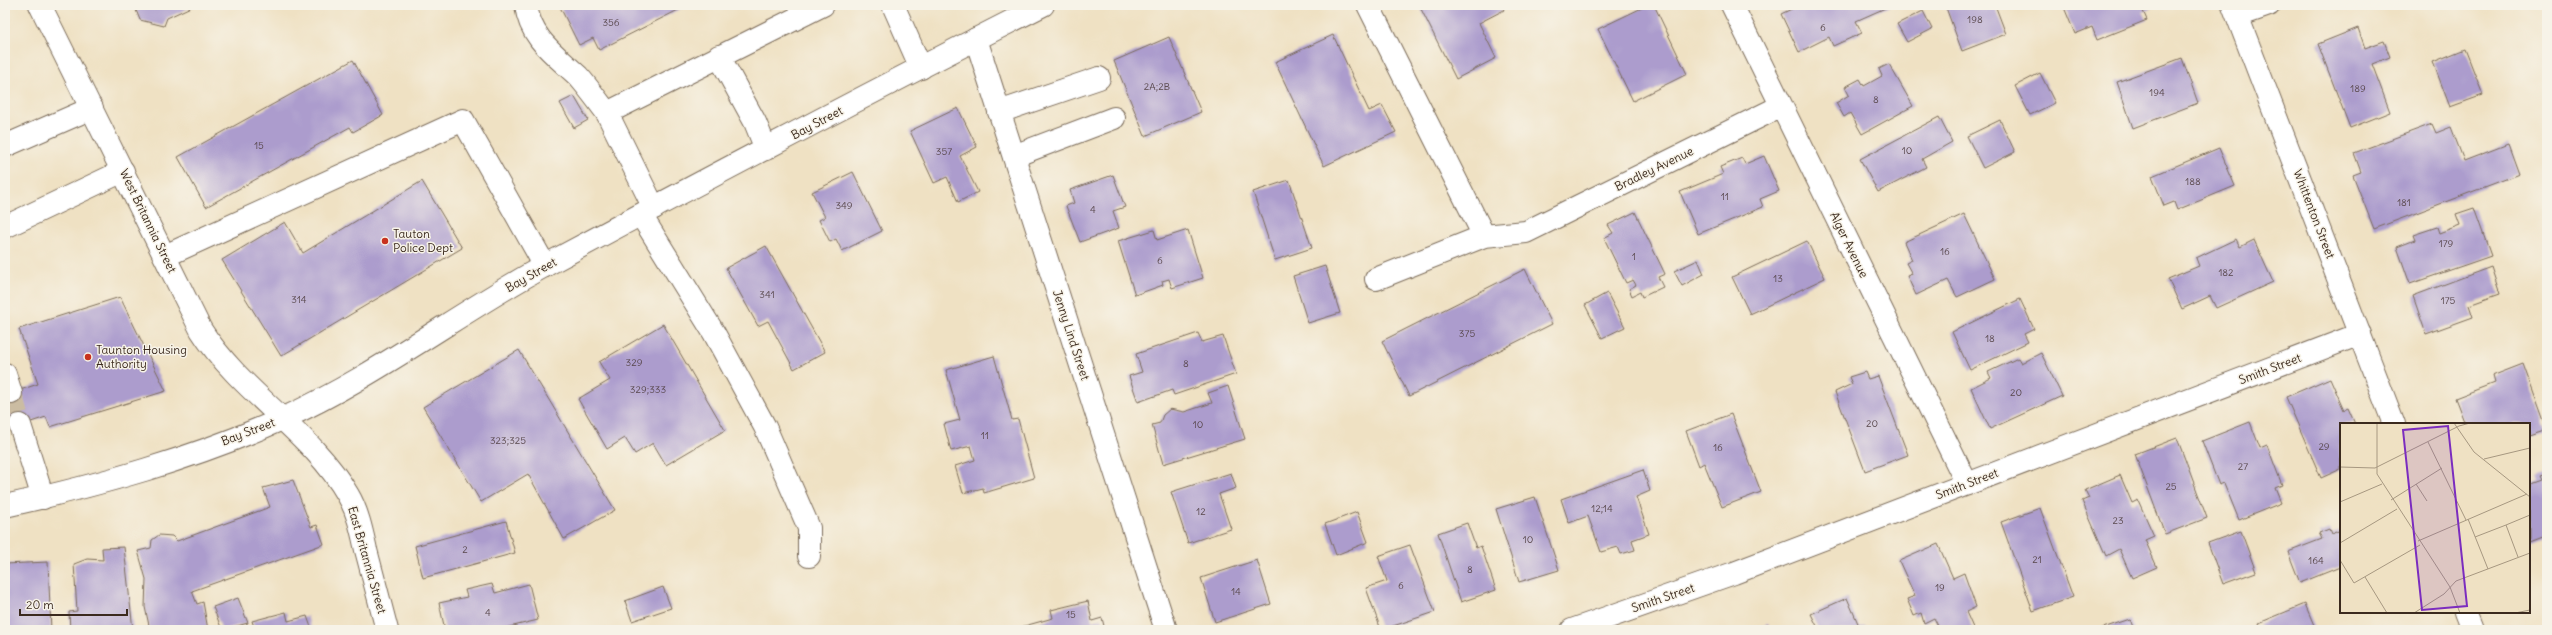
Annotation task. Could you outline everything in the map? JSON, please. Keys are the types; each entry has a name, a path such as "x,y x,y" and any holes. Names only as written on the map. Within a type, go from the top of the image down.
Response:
{"street":[{"name":"West Britannia Street","path":"40,5 201,330 213,348 238,377 282,419"},
{"path":"526,5 539,38 559,61 576,75 607,112 647,212 765,427 809,528 809,556"},
{"path":"607,112 823,5"},
{"path":"893,5 921,68"},
{"name":"Bay Street","path":"5,506 43,498 167,464 282,419 349,384 545,266 1043,5"},
{"path":"1368,5 1484,236 1376,279"},
{"name":"Alger Avenue","path":"1732,5 1966,484"},
{"path":"2235,10 2269,5"},
{"name":"Whittenton Street","path":"2235,10 2394,423"},
{"name":"Jenny Lind Street","path":"976,40 1166,630"},
{"path":"719,56 755,122 766,149"},
{"path":"999,112 1099,78"},
{"name":"Bradley Avenue","path":"1484,236 1526,232 1782,106"},
{"path":"5,146 92,108"},
{"path":"1014,156 1114,118"},
{"path":"165,256 463,120 545,266"},
{"path":"5,227 123,171"},
{"name":"Smith Street","path":"1572,630 1734,573 2360,334"},
{"name":"East Britannia Street","path":"282,419 321,457 349,496 359,522 387,630"},
{"path":"20,425 43,498"},
{"path":"2465,613 2472,630"}],"building":[{"path":"134,5 195,5 167,18 164,26 140,20"},
{"path":"559,5 688,5 599,50 593,38 579,45"},
{"path":"1419,5 1501,5 1504,10 1479,23 1496,58 1456,79"},
{"path":"1648,5 1654,5 1687,74 1633,101 1598,29"},
{"path":"1800,5 1892,5 1856,21 1862,33 1833,46 1829,37 1799,52 1781,14"},
{"path":"1945,5 1995,5 2006,34 1962,51"},
{"path":"2063,5 2158,5 2143,11 2147,20 2097,40 2092,27 2075,34"},
{"path":"1923,11 1932,29 1907,42 1897,24"},
{"path":"2358,28 2365,48 2384,41 2390,57 2372,64 2390,112 2350,128 2318,44"},
{"path":"1333,35 1369,111 1382,105 1396,132 1324,166 1275,62"},
{"path":"1169,37 1201,112 1145,136 1114,61"},
{"path":"2465,49 2483,95 2450,107 2433,62"},
{"path":"2182,58 2198,103 2133,128 2117,82"},
{"path":"353,60 383,115 353,132 350,127 206,207 178,157"},
{"path":"1889,64 1913,106 1862,134 1850,113 1844,117 1836,103 1849,95 1845,87 1860,79 1864,86 1882,76 1879,69"},
{"path":"2040,73 2055,103 2030,115 2015,86"},
{"path":"574,96 588,120 574,128 560,103"},
{"path":"958,108 977,147 960,156 978,192 958,202 947,177 934,183 910,131"},
{"path":"1939,117 1952,142 1922,159 1926,167 1878,192 1860,159"},
{"path":"2000,120 2015,152 1983,168 1967,136"},
{"path":"2432,124 2436,133 2451,127 2464,161 2508,144 2519,174 2374,229 2353,175 2361,172 2354,153"},
{"path":"2219,148 2235,186 2177,210 2174,202 2164,206 2152,176"},
{"path":"1764,156 1779,191 1760,199 1763,207 1698,234 1680,192 1723,174 1720,167 1742,158 1745,164"},
{"path":"853,172 882,231 842,251 836,239 830,242 819,220 825,217 812,192"},
{"path":"1113,175 1125,207 1113,211 1119,228 1080,242 1066,206 1074,203 1070,190"},
{"path":"1289,180 1312,248 1275,260 1253,192"},
{"path":"422,181 462,248 281,356 222,260 285,222 303,253"},
{"path":"2474,208 2491,256 2410,284 2397,247 2415,240 2413,235 2437,227 2439,233 2460,225 2456,214"},
{"path":"1635,212 1665,274 1658,277 1663,287 1642,297 1640,292 1632,296 1629,289 1636,285 1633,280 1626,283 1604,238 1613,233 1608,225"},
{"path":"1964,214 1995,279 1957,297 1948,280 1916,295 1907,276 1912,274 1906,263 1912,260 1904,242"},
{"path":"1154,230 1157,240 1188,230 1203,278 1172,288 1169,279 1162,281 1163,285 1135,295 1118,241"},
{"path":"2236,239 2240,247 2254,240 2273,282 2216,308 2210,296 2182,309 2168,279 2199,266 2196,258"},
{"path":"1807,241 1825,278 1750,314 1732,277"},
{"path":"766,246 825,352 794,369 768,321 758,326 726,268"},
{"path":"1698,260 1704,274 1682,286 1674,271"},
{"path":"1325,266 1340,313 1308,323 1293,276"},
{"path":"2491,267 2500,294 2469,305 2473,317 2426,334 2413,296"},
{"path":"1525,269 1552,324 1409,396 1382,341"},
{"path":"1607,293 1625,327 1602,338 1585,305"},
{"name":"Taunton Housing Authority","path":"120,297 166,391 50,427 46,417 10,429 5,415 5,395 38,384 19,329"},
{"path":"2020,299 2034,329 2024,334 2028,342 1970,370 1952,332"},
{"path":"663,324 725,430 666,465 653,443 635,454 625,438 607,449 578,399 610,380 599,362"},
{"path":"1198,333 1202,342 1223,336 1236,374 1174,395 1172,390 1138,402 1129,376 1142,372 1136,354"},
{"path":"519,350 615,510 564,539 528,474 481,502 423,407"},
{"path":"2041,353 2062,396 1990,429 1971,388 1991,378 1988,372 2018,358 2021,363"},
{"path":"994,356 1012,420 1018,419 1034,478 984,493 983,488 963,493 955,466 975,460 971,446 951,451 944,424 960,420 946,370"},
{"path":"2523,364 2547,430 2530,436 2530,423 2465,423 2455,398 2494,383 2492,376"},
{"path":"1865,372 1868,379 1878,376 1908,455 1865,471 1835,392 1852,384 1849,377"},
{"path":"2330,378 2344,410 2348,408 2355,423 2340,423 2340,469 2321,478 2286,397"},
{"path":"1228,386 1245,439 1163,464 1152,425 1160,423 1163,415 1170,409 1184,412 1212,403 1208,393"},
{"path":"1731,414 1761,492 1722,507 1704,463 1699,466 1686,431"},
{"path":"2250,422 2260,448 2267,445 2282,485 2275,488 2281,503 2239,520 2224,483 2219,485 2202,441"},
{"path":"2177,438 2207,518 2165,534 2135,454"},
{"path":"1643,470 1650,491 1636,497 1649,534 1632,540 1635,550 1621,554 1618,547 1601,552 1588,516 1569,523 1561,499"},
{"path":"1231,473 1236,488 1219,494 1231,529 1188,543 1171,492"},
{"path":"2547,473 2547,534 2530,541 2530,484 2540,480 2538,476"},
{"path":"2120,475 2132,503 2138,500 2154,536 2145,540 2157,567 2132,578 2119,549 2106,556 2082,501 2089,498 2085,490"},
{"path":"293,480 311,527 317,525 324,544 192,591 197,604 203,602 208,630 150,630 145,607 146,579 138,551 151,548 152,540 159,535 172,536 177,541 270,507 263,488"},
{"path":"1535,497 1559,570 1519,582 1496,509"},
{"path":"2040,508 2073,597 2033,611 2001,522"},
{"path":"1357,512 1368,542 1336,555 1325,524"},
{"path":"506,521 515,553 423,578 415,546"},
{"path":"1467,523 1476,548 1481,546 1496,590 1461,602 1438,533"},
{"path":"2329,529 2331,534 2340,530 2340,567 2300,583 2288,552 2322,539 2319,533"},
{"path":"2241,531 2256,572 2223,584 2208,543"},
{"path":"1938,544 1953,578 1964,573 1976,607 1966,612 1974,630 1940,630 1934,618 1924,623 1921,613 1914,616 1907,599 1915,596 1899,561"},
{"path":"1410,545 1435,612 1381,630 1366,588 1387,581 1378,556"},
{"path":"124,547 133,630 70,630 69,612 77,611 74,564 87,559 103,560 102,548"},
{"path":"1257,560 1271,604 1215,622 1201,578"},
{"path":"48,562 51,630 5,630 5,564"},
{"path":"492,584 495,593 529,584 538,620 497,630 445,630 439,603 467,597 465,590"},
{"path":"663,587 671,608 632,621 625,601"},
{"path":"238,598 248,623 222,630 213,607"},
{"path":"1847,598 1860,628 1865,626 1867,630 1819,630 1811,614"},
{"path":"1088,601 1092,621 1102,618 1105,630 1010,630 1053,618 1051,610"},
{"path":"2305,604 2316,630 2262,630 2259,623"},
{"path":"286,612 288,621 307,616 312,630 255,630 252,621"},
{"path":"2130,619 2134,630 2097,630"},
{"path":"1768,624 1770,630 1751,630"}],"tunnel":[{"path":"11,393 20,425"}],"place":[{"name":"Tauton Police Dept","path":"385,241"},
{"name":"Taunton Housing Authority","path":"88,357"}]}
